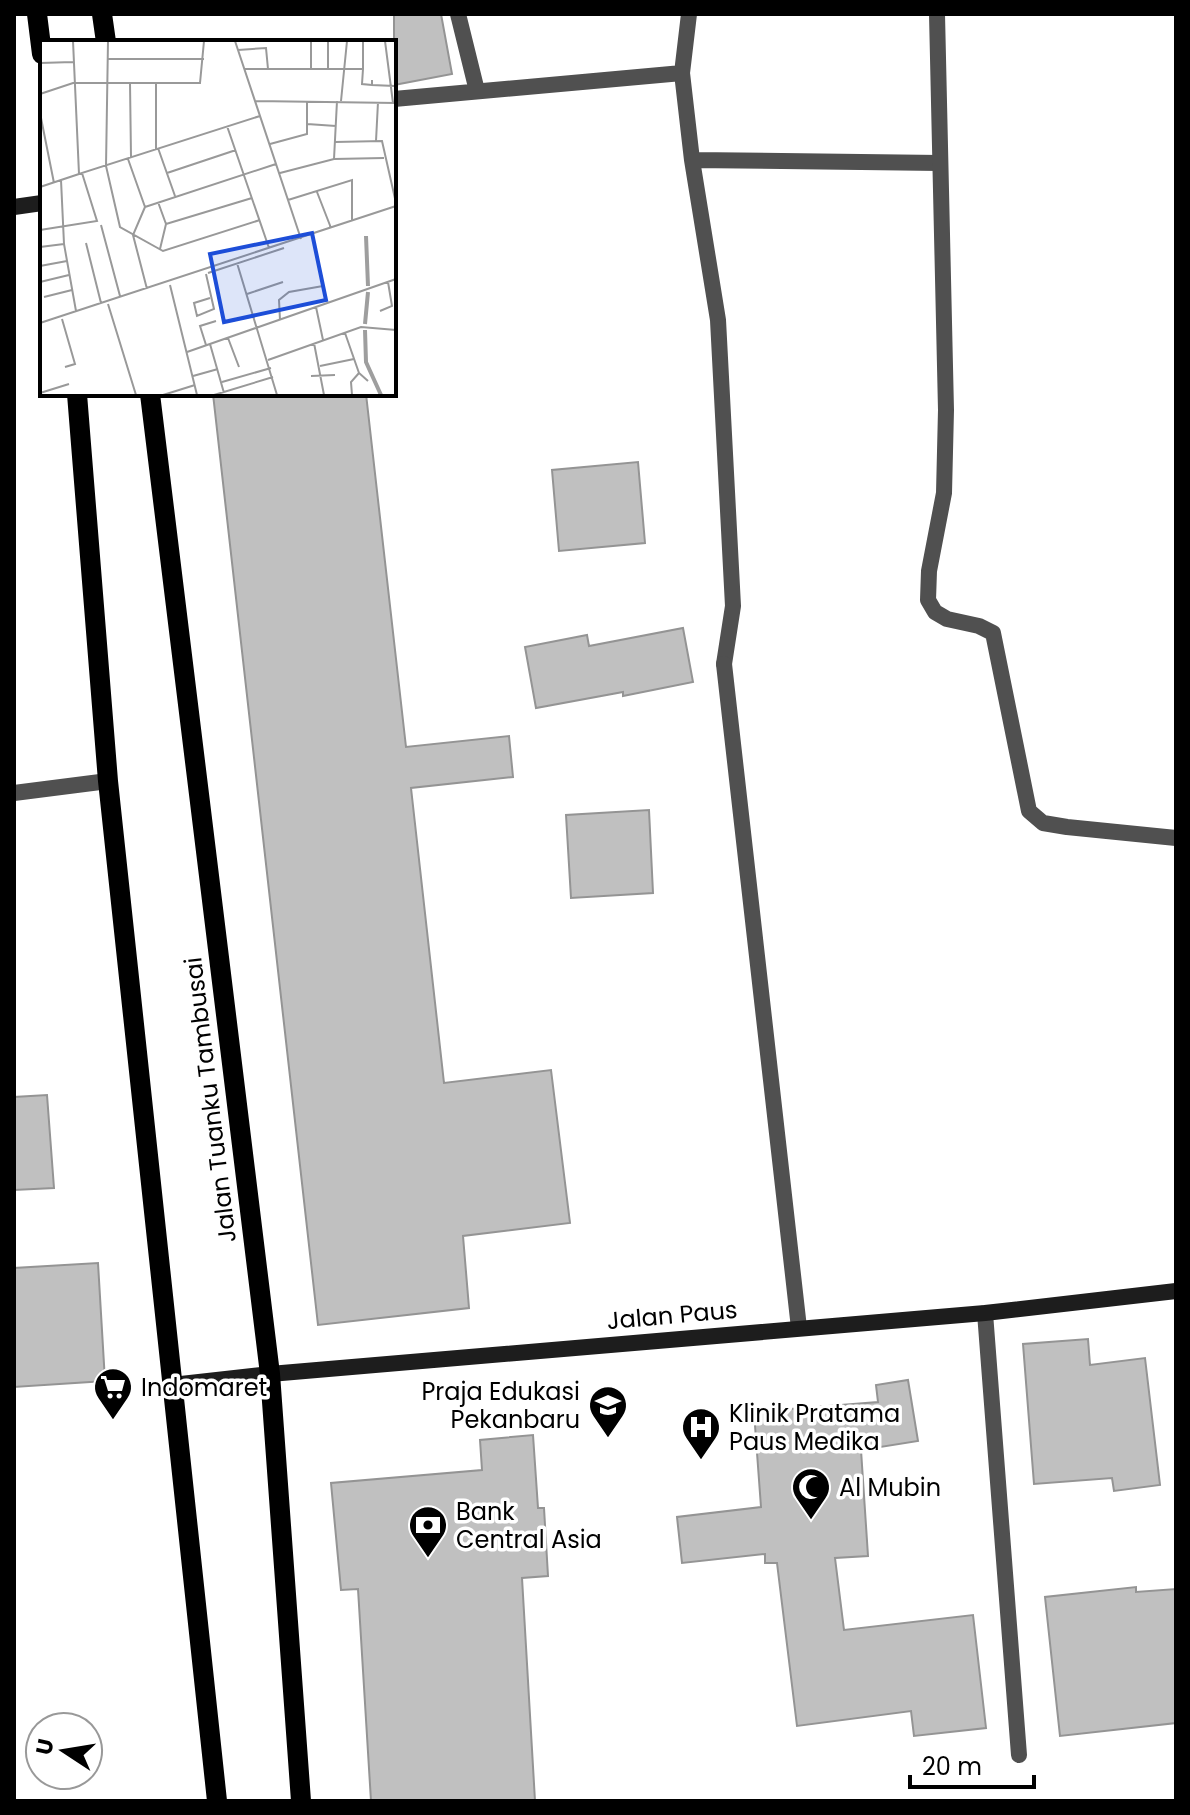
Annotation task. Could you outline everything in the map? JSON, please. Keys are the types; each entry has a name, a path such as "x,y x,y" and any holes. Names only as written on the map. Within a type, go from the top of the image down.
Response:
{"main road":[{"path":"37,14 40,40"},
{"path":"102,14 106,40"},
{"path":"14,207 40,203"},
{"path":"77,396 108,781 217,1801"},
{"name":"Jalan Tuanku Tambusai","path":"150,396 270,1374 301,1801"},
{"name":"Jalan Paus","path":"172,1385 985,1313 1176,1291"}],"street":[{"path":"458,14 477,91"},
{"path":"689,14 682,73 692,160 718,320 733,606 724,664 799,1328"},
{"path":"937,14 946,410 944,493 929,571 928,600 935,612 947,619 979,626 993,633 1029,811 1043,823 1176,838"},
{"path":"396,99 682,73"},
{"path":"692,160 940,163"},
{"path":"14,793 108,781"},
{"path":"985,1313 1019,1755"}],"building":[{"path":"394,14 441,14 452,74 396,85"},
{"path":"213,396 366,396 406,747 509,736 513,777 411,788 444,1083 551,1070 570,1223 463,1236 469,1308 318,1325"},
{"path":"638,462 645,543 559,551 552,470"},
{"path":"683,628 693,682 536,708 525,647 587,635 589,646"},
{"path":"649,810 653,893 571,898 566,815"},
{"path":"47,1095 54,1188 14,1190 14,1097"},
{"path":"98,1263 105,1381 14,1387 14,1268"},
{"path":"1088,1339 1090,1365 1145,1358 1160,1485 1114,1491 1112,1478 1034,1484 1023,1344"},
{"path":"908,1380 918,1441 861,1450 868,1556 835,1558 844,1630 973,1615 986,1728 914,1736 911,1711 797,1726 777,1563 765,1563 765,1554 682,1563 677,1517 761,1507 754,1412 878,1402 876,1385"},
{"path":"533,1435 538,1508 544,1508 548,1576 522,1578 535,1801 371,1801 358,1589 341,1590 331,1483 482,1470 480,1440"},
{"path":"1136,1587 1136,1592 1176,1589 1176,1723 1060,1736 1045,1597"}],"place":[{"name":"Indomaret","path":"113,1421"},
{"name":"Praja Edukasi Pekanbaru","path":"608,1439"},
{"name":"Klinik Pratama Paus Medika","path":"701,1461"},
{"name":"Al Mubin","path":"811,1521"},
{"name":"Bank Central Asia","path":"428,1559"}]}
